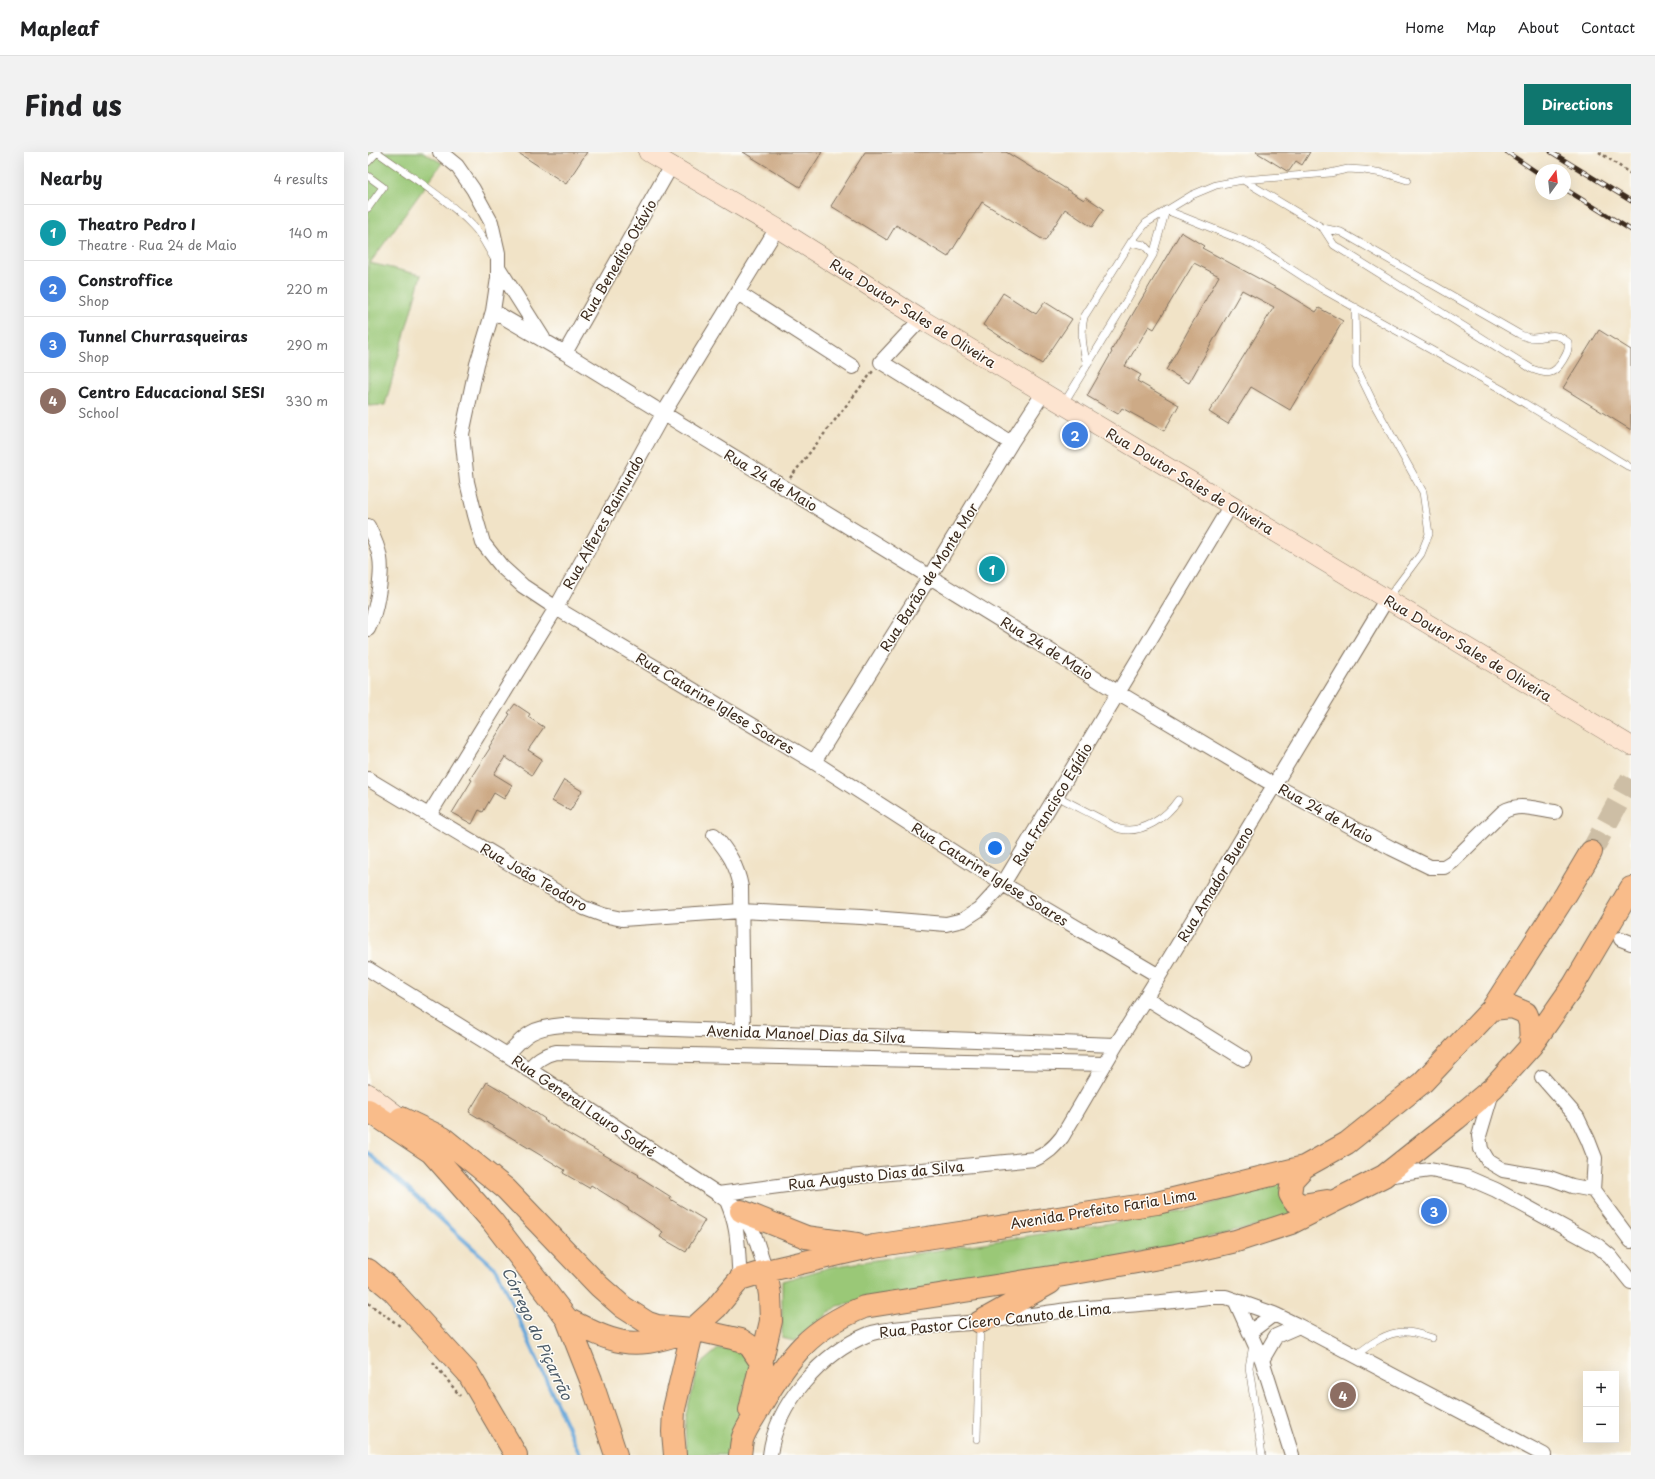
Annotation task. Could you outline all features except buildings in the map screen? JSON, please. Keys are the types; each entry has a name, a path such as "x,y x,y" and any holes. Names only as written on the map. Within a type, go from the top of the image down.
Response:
{"main road":[{"name":"Rua Doutor Sales de Oliveira","path":"657,157 777,228 921,319 1044,392 1063,405 1631,746"},
{"name":"Avenida Prefeito Faria Lima","path":"740,1279 766,1271 874,1246 1157,1203 1238,1185 1304,1167 1346,1144 1424,1082 1492,1009 1558,908 1591,852"},
{"path":"742,1446 787,1363 825,1326 864,1307 1064,1275 1176,1255 1236,1241 1291,1224 1384,1176 1456,1119 1494,1086 1531,1046 1573,986 1631,888"},
{"path":"1492,1009 1512,1007 1526,1013 1530,1023 1531,1046"},
{"path":"368,1093 401,1118 492,1221 567,1319 591,1380 616,1455"},
{"path":"368,1110 431,1152"},
{"path":"401,1118 443,1138 506,1189 599,1286 623,1307 648,1324 693,1329 741,1340 750,1346 762,1364"},
{"path":"1304,1167 1292,1180 1290,1194 1294,1201 1302,1205 1338,1200"},
{"path":"728,1202 788,1231 806,1237 874,1246"},
{"path":"368,1270 392,1290 468,1373 516,1455"},
{"path":"742,1446 771,1321 770,1295 766,1271"},
{"path":"980,1322 1064,1275"},
{"path":"567,1319 602,1337 627,1343 644,1343 659,1340 693,1329 716,1308 740,1279"},
{"path":"675,1455 673,1432 674,1409 693,1329"}],"street":[{"path":"440,152 457,166 491,222 498,254 498,265"},
{"name":"Rua Benedito Otávio","path":"565,353 657,157"},
{"name":"Rua Alferes Raimundo","path":"429,815 556,608 663,414 777,228"},
{"name":"Rua Catarine Iglese Soares","path":"498,265 493,311 477,364 462,434 467,482 483,543 502,567 523,586 556,608 814,762 1003,884 1159,976"},
{"name":"Rua 24 de Maio","path":"498,265 544,340"},
{"path":"738,293 853,367"},
{"name":"Rua 24 de Maio","path":"493,311 544,340 1119,693 1274,785 1391,848 1430,867 1444,867 1452,862 1503,812 1510,808 1516,806 1555,812"},
{"path":"921,319 881,362 1011,443"},
{"name":"Rua Barão de Monte Mor","path":"814,762 1044,392"},
{"name":"Rua Francisco Egídio","path":"741,911 861,917 946,924 963,920 980,909 1003,884 1231,506"},
{"path":"368,526 376,541 380,559 376,602 372,621 368,629"},
{"name":"Rua Amador Bueno","path":"1035,1159 1045,1155 1054,1148 1062,1137 1116,1045 1146,998 1386,600"},
{"name":"Rua João Teodoro","path":"368,779 584,908 603,916 622,919 741,911"},
{"path":"714,835 727,850 738,871 741,887 743,1032"},
{"name":"Rua General Lauro Sodré","path":"368,969 507,1055 728,1202 754,1234 766,1271"},
{"path":"1146,998 1244,1059"},
{"name":"Avenida Manoel Dias da Silva","path":"507,1055 521,1039 533,1030 546,1026 563,1025 1116,1045"},
{"path":"1088,1044 1089,1064"},
{"name":"Avenida Manoel Dias da Silva","path":"528,1070 537,1060 546,1054 556,1052 1105,1064"},
{"path":"1542,1077 1577,1117 1595,1158 1593,1190 1631,1241"},
{"path":"1494,1086 1479,1136 1481,1149 1488,1161 1503,1170 1550,1178 1572,1186 1593,1190"},
{"name":"Rua Augusto Dias da Silva","path":"728,1202 839,1178 1035,1159"},
{"path":"1384,1176 1430,1170 1466,1177 1496,1190 1598,1246 1610,1256 1631,1282"},
{"path":"728,1202 736,1228 739,1246 740,1279"},
{"name":"Rua Pastor Cícero Canuto de Lima","path":"770,1455 777,1426 796,1392 810,1374 823,1362 849,1344 870,1334 893,1329 980,1322 1074,1310 1208,1297 1226,1297 1274,1314 1544,1455"},
{"path":"1235,1300 1262,1360 1292,1455"},
{"path":"1252,1337 1274,1314"},
{"path":"1262,1360 1276,1336 1298,1326"}],"lane":[{"path":"368,162 377,152 436,193 474,227 498,265"},
{"path":"1087,365 1081,340 1081,328 1084,317 1131,242 1146,223 1166,210 1192,195 1216,185 1243,180 1330,173 1348,170 1364,170 1388,174 1407,180"},
{"path":"368,176 383,187 368,208"},
{"path":"1243,180 1323,228 1341,232 1519,334 1531,338 1552,334 1561,337 1568,342 1569,349 1558,368 1552,373 1543,373 1532,369 1334,245 1323,228"},
{"path":"1063,405 1153,255 1166,210"},
{"path":"1166,210 1254,245 1322,289 1501,389 1631,468"},
{"path":"1131,242 1144,245 1153,255"},
{"path":"1355,307 1356,367 1374,404 1423,492 1429,534 1421,554 1386,600"},
{"path":"1057,796 1119,829 1132,830 1150,824 1163,817 1178,800"},
{"path":"977,1439 980,1322"},
{"path":"1355,1356 1369,1346 1393,1334 1405,1331 1432,1338"},
{"path":"1252,1337 1249,1367 1262,1455"}],"path":[{"path":"1599,152 1631,174"},
{"path":"782,487 881,362"},
{"path":"368,1303 405,1330"},
{"path":"430,1359 464,1401"}],"green space":[{"path":"368,152 423,152 442,163 370,263 421,275 385,405 368,406"},
{"path":"1286,1177 1294,1218 1095,1263 838,1306 794,1341 782,1338 782,1281 831,1267 1187,1211 1252,1191"},
{"path":"736,1348 752,1362 742,1395 733,1455 686,1455 685,1418 699,1365 718,1349"}],"waterway":[{"name":"Córrego do Piçarrão","path":"368,1153 497,1270 580,1455"}],"tunnel":[{"path":"1591,852 1631,779"}],"railway":[{"path":"1507,152 1535,171"},
{"path":"1551,152 1631,201"},
{"path":"1571,193 1631,230"}],"place":[{"name":"Constroffice","path":"1075,435"},
{"name":"Theatro Pedro I","path":"992,569"},
{"name":"Tunnel Churrasqueiras","path":"1434,1211"},
{"name":"Centro Educacional SESI","path":"1343,1395"}]}
